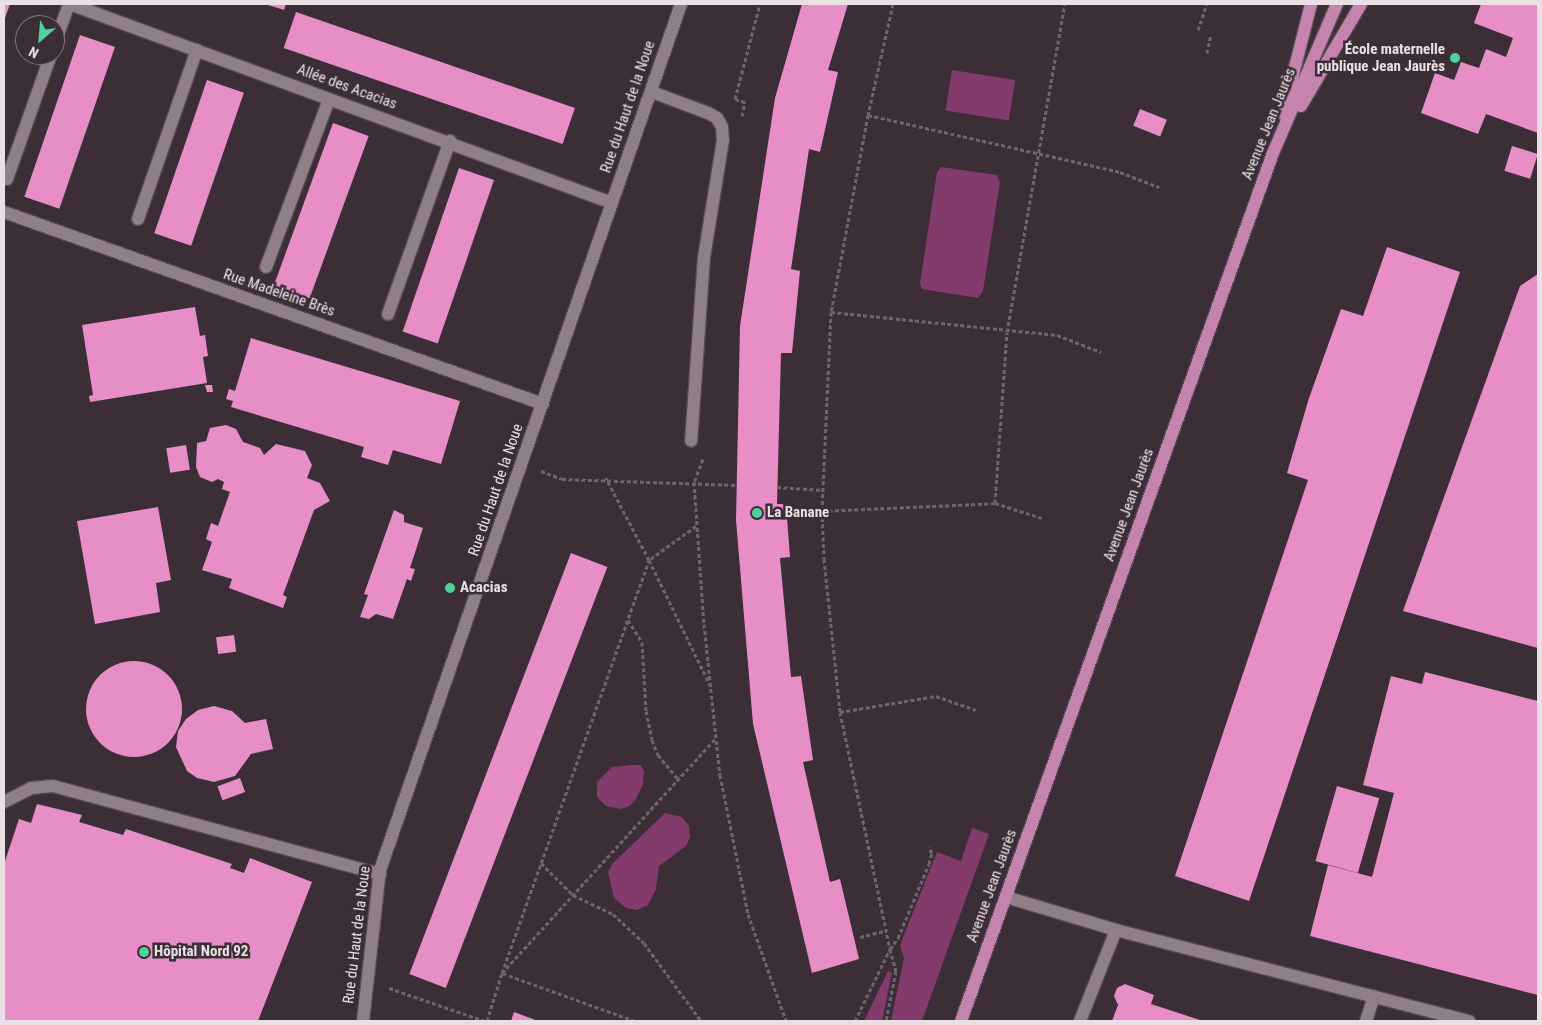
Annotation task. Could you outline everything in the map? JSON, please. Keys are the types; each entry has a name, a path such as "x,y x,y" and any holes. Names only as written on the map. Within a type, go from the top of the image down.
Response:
{"main road":[{"path":"1273,153 1311,4"},
{"name":"Avenue Jean Jaurès","path":"961,1021 1273,153 1337,4"},
{"path":"1273,153 1361,4"}],"street":[{"name":"Allée des Acacias","path":"69,4 450,141 612,203"},
{"name":"Rue du Haut de la Noue","path":"363,1021 380,874 681,4"},
{"path":"138,219 197,50"},
{"path":"7,180 47,65"},
{"path":"652,92 708,113 717,118 722,127 723,140 704,257 691,441"},
{"path":"266,267 329,98"},
{"path":"388,314 450,141"},
{"name":"Rue Madeleine Brès","path":"4,212 544,404"},
{"path":"4,802 31,788 53,786 380,874"},
{"path":"1006,897 1116,930 1469,1021"},
{"path":"1080,1021 1116,930"},
{"path":"1366,1021 1374,996"}],"path":[{"path":"741,120 745,102 735,99 760,4"},
{"path":"886,1021 896,971 884,931 840,712 824,559 822,510 824,490 823,442 832,312 868,115 893,4"},
{"path":"995,503 1008,332 1037,154 1065,4"},
{"path":"1198,30 1207,4"},
{"path":"1207,53 1211,34"},
{"path":"868,115 1120,172 1159,187"},
{"path":"832,312 1008,332 1057,335 1101,352"},
{"path":"705,456 694,482 720,775 748,914 786,1021"},
{"path":"522,464 561,478 606,478 736,485"},
{"path":"606,478 649,560 711,687"},
{"path":"777,488 824,490"},
{"path":"822,510 995,503 1042,518"},
{"path":"368,978 407,996 486,1021 649,560 697,526"},
{"path":"628,619 642,642 646,711 652,740 658,755 678,779"},
{"path":"840,712 936,696 976,710"},
{"path":"502,973 716,738"},
{"path":"855,1021 890,949 898,938 929,864 932,853 929,847"},
{"path":"541,863 573,895 613,914 644,943 701,1021"},
{"path":"860,936 884,931"},
{"path":"502,973 635,1021"}],"shaded area":[{"path":"952,70 1015,80 1009,121 946,110"},
{"path":"941,167 997,175 1000,182 983,291 978,298 922,289 920,283 937,172"},
{"path":"641,765 644,771 643,784 636,799 630,806 621,809 606,806 597,797 597,782 612,767"},
{"path":"665,813 682,817 689,826 690,837 686,846 659,866 656,889 648,905 637,910 626,908 614,898 608,872 613,863"},
{"path":"972,828 989,834 922,1021 891,1021 904,958 900,945 937,852 961,861"},
{"path":"888,971 892,973 882,1021 864,1021"}],"building":[{"path":"4,4 10,4 4,21"},
{"path":"265,4 286,4 284,10"},
{"name":"La Banane","path":"802,4 848,4 828,70 838,72 820,152 809,149 791,269 800,271 792,353 781,353 777,504 786,504 790,557 780,558 791,677 801,676 813,760 803,762 830,882 840,879 859,959 812,973 753,724 736,520 740,326 775,98"},
{"path":"1481,4 1538,4 1538,133 1486,114 1478,134 1421,113 1435,73 1454,80 1461,62 1479,68 1486,49 1506,57 1513,38 1474,23"},
{"path":"296,12 575,108 563,144 284,48"},
{"path":"80,35 115,47 59,209 24,197"},
{"path":"207,80 244,93 191,246 154,233"},
{"path":"1140,109 1167,120 1160,137 1133,126"},
{"path":"333,123 369,136 310,299 274,286"},
{"path":"1512,146 1538,154 1530,179 1504,171"},
{"path":"459,168 494,180 438,344 403,332"},
{"path":"1387,247 1460,272 1249,901 1175,876 1308,480 1287,473 1309,398 1341,309 1363,316"},
{"path":"1538,274 1538,648 1403,611 1520,286"},
{"path":"195,307 200,336 205,335 208,356 203,357 207,383 90,402 89,396 93,395 82,325"},
{"path":"251,338 460,401 441,464 393,450 388,465 361,457 364,447 231,407 233,401 226,399 229,389 235,391"},
{"path":"205,385 212,385 213,392 207,392"},
{"path":"226,425 236,429 243,442 260,448 264,455 276,444 305,451 312,465 307,478 320,483 330,501 314,510 283,595 287,597 283,608 229,588 232,579 202,570 212,542 206,539 211,523 218,526 230,492 222,489 224,482 218,479 212,482 200,477 196,467 197,443 206,441 210,428"},
{"path":"186,445 190,470 170,473 166,448"},
{"path":"158,507 171,580 156,583 160,612 95,624 77,521"},
{"path":"394,510 404,515 404,522 423,528 410,568 415,569 411,581 407,579 393,619 376,614 369,619 360,617 368,595 364,594"},
{"path":"571,553 607,567 446,988 409,974"},
{"path":"234,635 236,652 218,654 216,637"},
{"path":"134,661 152,665 168,675 178,691 182,709 178,727 168,743 152,753 134,757 116,753 100,743 90,727 86,709 90,691 100,675 116,665"},
{"path":"1425,672 1538,701 1538,995 1310,936 1328,865 1372,877 1394,793 1363,785 1391,676 1422,684"},
{"path":"214,706 232,711 245,723 266,719 273,749 251,754 235,776 214,782 197,778 187,771 176,747 178,731 186,719 198,710"},
{"path":"240,778 245,792 223,800 217,786"},
{"path":"1337,786 1379,798 1358,873 1316,861"},
{"name":"Hôpital Nord 92","path":"37,804 82,815 79,822 123,835 126,829 232,864 230,868 244,873 250,858 312,882 258,1021 4,1021 4,864 19,819 31,823"},
{"path":"1125,984 1154,995 1151,1004 1203,1021 1112,1021 1118,1005 1114,996 1117,988"},
{"path":"514,1012 538,1021 511,1021"}],"place":[{"name":"École maternelle publique Jean Jaurès","path":"1455,58"},
{"name":"La Banane","path":"757,513"},
{"name":"Acacias","path":"450,588"},
{"name":"Hôpital Nord 92","path":"144,952"}]}
